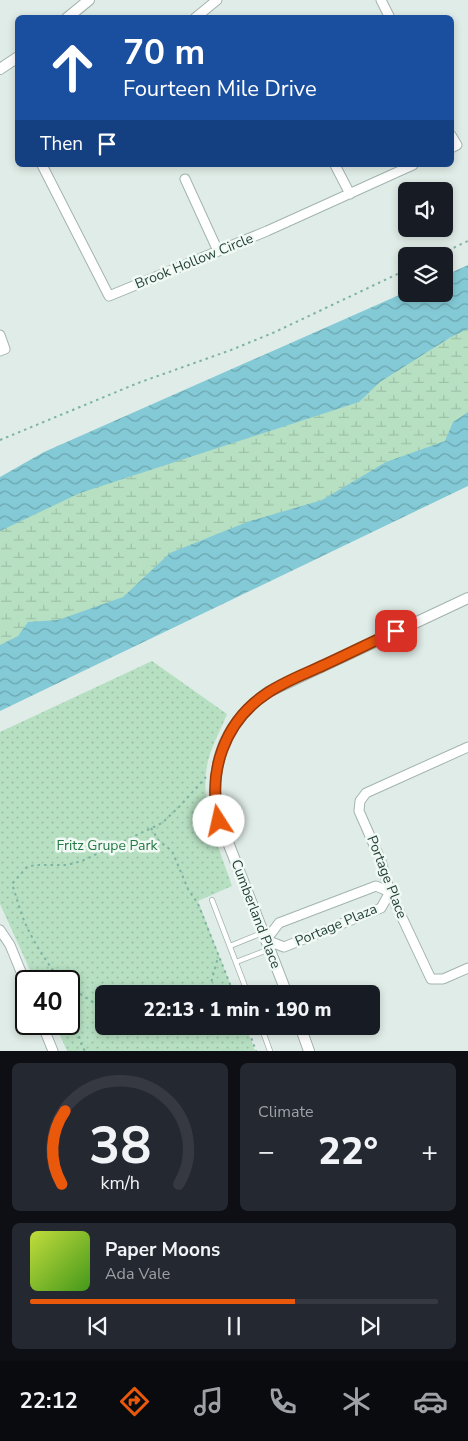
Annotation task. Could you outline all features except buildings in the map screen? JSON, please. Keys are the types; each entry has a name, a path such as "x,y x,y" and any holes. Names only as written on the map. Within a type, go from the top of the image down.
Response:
{"street":[{"path":"71,15 89,0"},
{"path":"199,15 217,0"},
{"path":"381,0 388,15"},
{"path":"0,69 15,59"},
{"name":"Brook Hollow Circle","path":"43,167 109,296 218,251 409,167"},
{"path":"336,167 350,194"},
{"path":"185,179 218,251"},
{"path":"0,335 5,349 0,351"},
{"name":"Cumberland Place","path":"283,985 219,821 215,796 215,777 223,747 237,721 256,701 268,692 468,598"},
{"name":"Portage Place","path":"467,751 366,793 360,801 359,811 381,861 390,892 431,979 443,979 468,968"},
{"name":"Portage Plaza","path":"376,886 390,892 381,908 284,947 266,941 279,923 376,886"},
{"path":"0,930 10,945 20,970"},
{"path":"46,1035 53,1051"},
{"path":"304,1035 310,1051"}],"lane":[{"path":"212,900 245,985"},
{"path":"230,946 266,941"},
{"path":"236,962 266,941"},
{"path":"264,1035 270,1051"}],"path":[{"path":"453,248 468,241"},
{"path":"0,440 138,383 275,332 398,274"},
{"path":"52,970 34,942 25,923 12,884 27,868 35,865 67,865 82,861 162,823 180,806 204,778 217,767"},
{"path":"150,828 159,841 172,851 188,889 198,904 230,985"},
{"path":"210,985 218,955"},
{"path":"80,995 95,1004"},
{"path":"79,1035 82,1048 85,1051"},
{"path":"250,1035 256,1051"}],"green space":[{"path":"468,317 468,440 0,660 0,515"},
{"name":"Fritz Grupe Park","path":"152,661 227,714 208,761 206,793 211,825 232,886 198,901 231,985 95,985 95,1035 249,1035 255,1051 67,1051 60,1035 80,1035 80,970 30,970 0,904 0,732"}],"water":[{"path":"468,265 468,329 451,337 380,382 359,402 80,493 0,531 0,477 44,452 398,296 398,302 453,302 453,272"},
{"path":"468,412 468,486 0,711 0,645 18,636 28,622 58,620 123,597 170,553 247,522 322,500 386,462 445,441 453,422"}],"route":[{"path":"219,821 215,796 215,777 218,760 229,733 247,709 268,692 289,681 396,631"}]}
